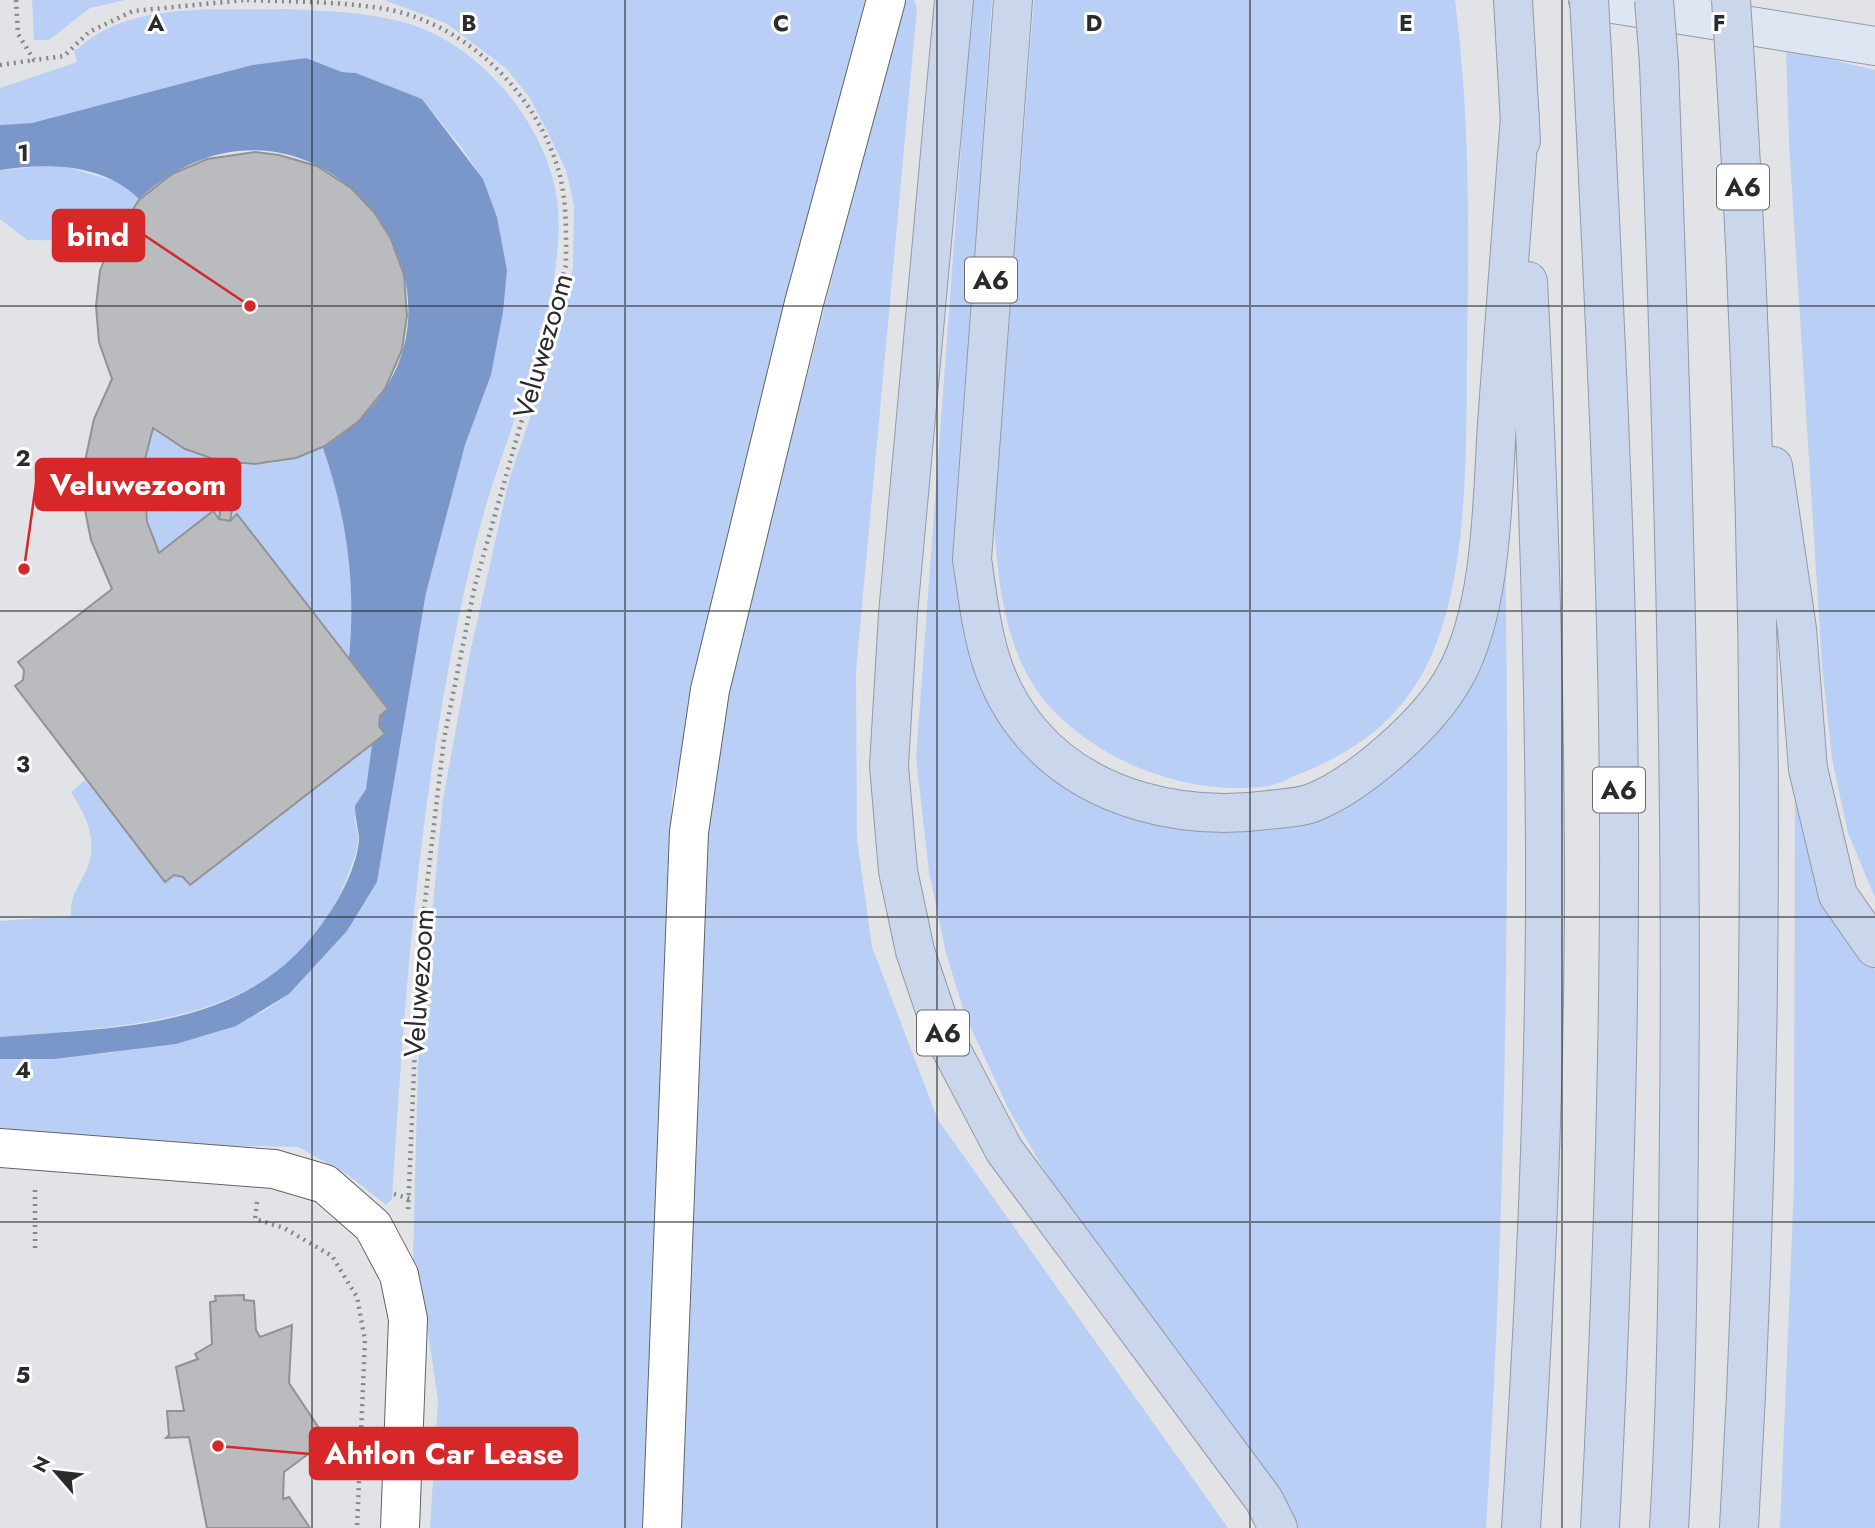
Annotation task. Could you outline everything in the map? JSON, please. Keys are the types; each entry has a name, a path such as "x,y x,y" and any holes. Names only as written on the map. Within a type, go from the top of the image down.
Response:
{"highway":[{"name":"A6","path":"954,0 898,614 890,752 898,871 915,951 943,1034 1004,1150 1264,1500 1278,1528"},
{"name":"A6","path":"1013,0 972,559 984,646 1003,692 1033,735 1068,764 1105,788 1147,804 1203,815 1309,805 1359,780 1424,716 1455,676 1480,607 1488,546 1520,116"},
{"name":"A6","path":"1513,0 1540,517 1545,854 1534,1326 1521,1528"},
{"name":"A6","path":"1588,0 1613,500 1619,814 1617,1086 1600,1528"},
{"name":"A6","path":"1654,0 1659,64 1675,494 1680,785 1676,1402 1669,1528"},
{"name":"A6","path":"1731,0 1749,297 1760,833 1748,1336 1739,1528"},
{"name":"A6","path":"1749,297 1797,629 1808,769 1838,895 1875,948"}],"main road":[{"path":"1588,0 1875,46"}],"street":[{"path":"662,1528 689,832 710,690 804,303 886,0"},
{"path":"0,1148 261,1167 325,1184 373,1226 399,1275 408,1318 400,1528"}],"path":[{"path":"16,0 18,34 34,60"},
{"name":"Veluwezoom","path":"0,65 64,56 89,32 134,11 246,0 345,3 393,11 434,24 475,49 516,88 545,138 560,178 566,219 566,265 475,585 444,739 419,953 410,1199 399,1275"},
{"path":"261,1167 255,1219 284,1228 332,1256 357,1297 365,1340 357,1528"}],"shaded area":[{"path":"32,0 125,0 90,8 49,40 34,40"},
{"path":"384,0 865,0 672,795 644,1528 430,1528 438,1400 423,1300 413,1261 418,1064 443,799 470,653 509,480 563,320 573,266 574,206 566,170 548,133 530,98 506,68 446,23"},
{"path":"902,0 914,0 917,8 856,671 857,839 872,947 938,1120 1228,1528 679,1528 709,817 731,678"},
{"path":"972,0 992,0 954,559 1009,723 1206,829 1395,769 1505,527 1507,902 1503,1153 1486,1528 1287,1528 1060,1197 1008,1108 965,1015 946,953 929,872 916,758"},
{"path":"1034,0 1455,0 1466,130 1468,262 1463,512 1451,594 1426,667 1415,686 1390,717 1342,754 1273,785 1239,788 1209,786 1179,781 1122,760 1072,728 1051,708 1036,689 1014,645 1002,596 994,523"},
{"path":"286,9 349,13 395,20 435,34 459,48 501,86 534,132 554,183 559,219 557,258 550,300 527,384 488,499 458,620 444,692 414,908 392,1199 386,1205 348,1175 298,1147 198,1145 0,1128 0,1059 111,1053 261,1013 289,994 347,931 377,882 426,593 465,445 491,375 507,270 497,217 483,179 422,99 356,73 342,72 306,58 252,65 32,123 0,125 0,88 77,62 74,51 101,32 126,21 194,10"},
{"path":"1786,49 1875,70 1875,898 1848,833 1832,759 1822,665 1789,143"},
{"path":"306,58 342,72 356,73 422,99 483,179 497,217 507,270 503,312 491,375 465,445 426,593 377,882 347,931 289,994 236,1026 176,1044 54,1059 0,1059 0,1037 94,1030 184,1015 225,1001 264,980 299,951 330,912 353,866 359,837 355,806 366,789 372,745 385,734 379,726 381,716 389,709 349,658 351,604 348,552 338,500 323,448 382,394 407,333 403,271 376,215 330,173 272,152 207,158 139,199 108,178 74,168 0,170 0,125 32,123 252,65"},
{"path":"59,165 122,183 139,199 108,241 27,240 0,219 0,170"},
{"path":"153,429 193,453 235,464 277,462 323,448 338,500 348,552 351,604 349,658 238,515 230,520 219,519 213,511 159,552 149,522 144,491 146,461"},
{"path":"372,745 368,782 355,815 357,850 349,872 324,923 290,961 250,988 205,1007 156,1020 104,1028 0,1037 0,921 71,916 73,899 89,864 91,853 87,822 71,792 85,780 164,881 173,875 183,877 189,885"},
{"path":"1795,780 1855,942 1875,970 1875,1528 1780,1528 1794,1185"}],"building":[{"path":"255,152 279,155 317,166 351,188 374,212 391,239 404,275 407,316 402,350 385,389 359,421 325,446 296,458 255,464 219,461 185,449 153,428 143,467 147,521 159,553 213,511 219,519 230,521 237,514 388,709 380,716 379,726 385,734 190,885 183,877 174,875 165,882 15,686 23,680 24,670 18,662 112,589 91,540 85,510 74,499 76,480 72,479 84,466 94,419 112,379 99,342 96,306 100,271 111,242 139,200 172,174 207,159"},
{"path":"229,462 240,464 230,521 219,519"},
{"path":"244,1295 244,1300 254,1301 256,1330 260,1337 292,1325 289,1383 327,1440 284,1472 283,1499 289,1497 310,1528 207,1528 189,1437 166,1438 169,1435 167,1411 184,1411 176,1367 198,1359 195,1354 212,1344 210,1302 216,1301 215,1296"}],"place":[{"name":"bind","path":"250,306"},
{"name":"Veluwezoom","path":"24,569"},
{"name":"Ahtlon Car Lease","path":"218,1446"}]}
